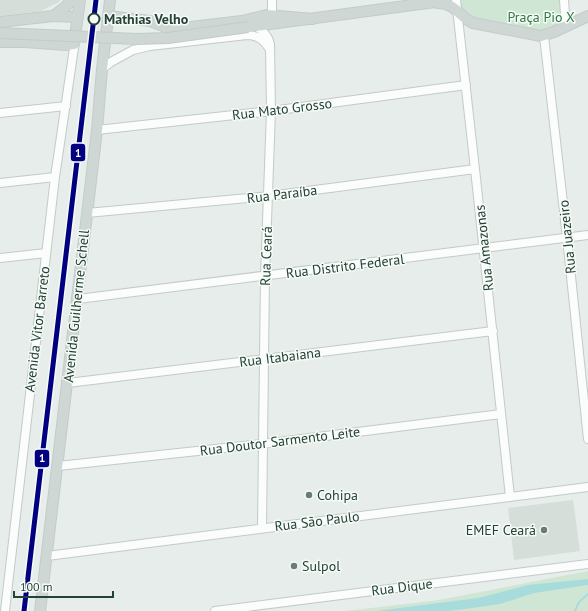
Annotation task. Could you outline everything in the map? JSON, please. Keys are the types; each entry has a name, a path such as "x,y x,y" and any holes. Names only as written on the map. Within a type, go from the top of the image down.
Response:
{"main road":[{"path":"52,16 64,8 72,0"},
{"path":"0,42 24,42 71,46 78,17 80,0"},
{"name":"Avenida Guilherme Schell","path":"40,611 78,299 110,0"},
{"path":"0,33 137,39 168,38 439,1 447,4 456,4 469,21 473,23 534,35 544,36 588,16"},
{"path":"108,16 150,21 164,27 174,29 242,21 272,15 313,19"},
{"path":"0,22 52,16 78,17"}],"street":[{"path":"251,26 267,21 271,18 272,0"},
{"path":"564,0 566,27"},
{"name":"Rua Amazonas","path":"456,4 476,168 483,248 510,497"},
{"name":"Rua Ceará","path":"251,26 268,36 270,44 271,111 265,276 262,528"},
{"path":"102,69 111,62 133,50 150,46 247,35 259,37 270,50"},
{"name":"Rua Juazeiro","path":"544,36 588,439"},
{"name":"Avenida Vitor Barreto","path":"5,611 55,177 66,106 71,46"},
{"name":"Rua Mato Grosso","path":"97,130 271,111 466,85"},
{"path":"0,113 66,106"},
{"name":"Rua Paraíba","path":"87,213 269,196 476,168"},
{"path":"0,183 55,177"},
{"name":"Rua Distrito Federal","path":"78,299 588,235"},
{"path":"0,258 46,253"},
{"name":"Rua Itabaiana","path":"68,383 493,331"},
{"name":"Rua Doutor Sarmento Leite","path":"58,466 262,444 501,414"},
{"name":"Rua São Paulo","path":"47,556 588,487"},
{"name":"Rua Dique","path":"215,611 588,564"}],"shaded area":[{"path":"0,0 60,0 59,2 41,11 0,16"},
{"name":"EMEF Ceará","path":"573,500 580,551 514,560 508,508"}],"green space":[{"name":"Praça Pio X","path":"460,0 561,0 564,24 544,34 475,21 462,11"},
{"path":"588,571 588,611 346,611 439,600"}],"water":[{"path":"588,579 588,585 534,593 500,604 448,611 376,611 478,598 528,585"}],"waterway":[{"path":"575,611 579,602 588,594"}],"transit line":[{"name":"1","path":"24,611 96,0"}],"place":[{"name":"Mathias Velho","path":"94,19"},
{"name":"Cohipa","path":"309,495"},
{"name":"EMEF Ceará","path":"544,530"},
{"name":"Sulpol","path":"294,566"}]}
